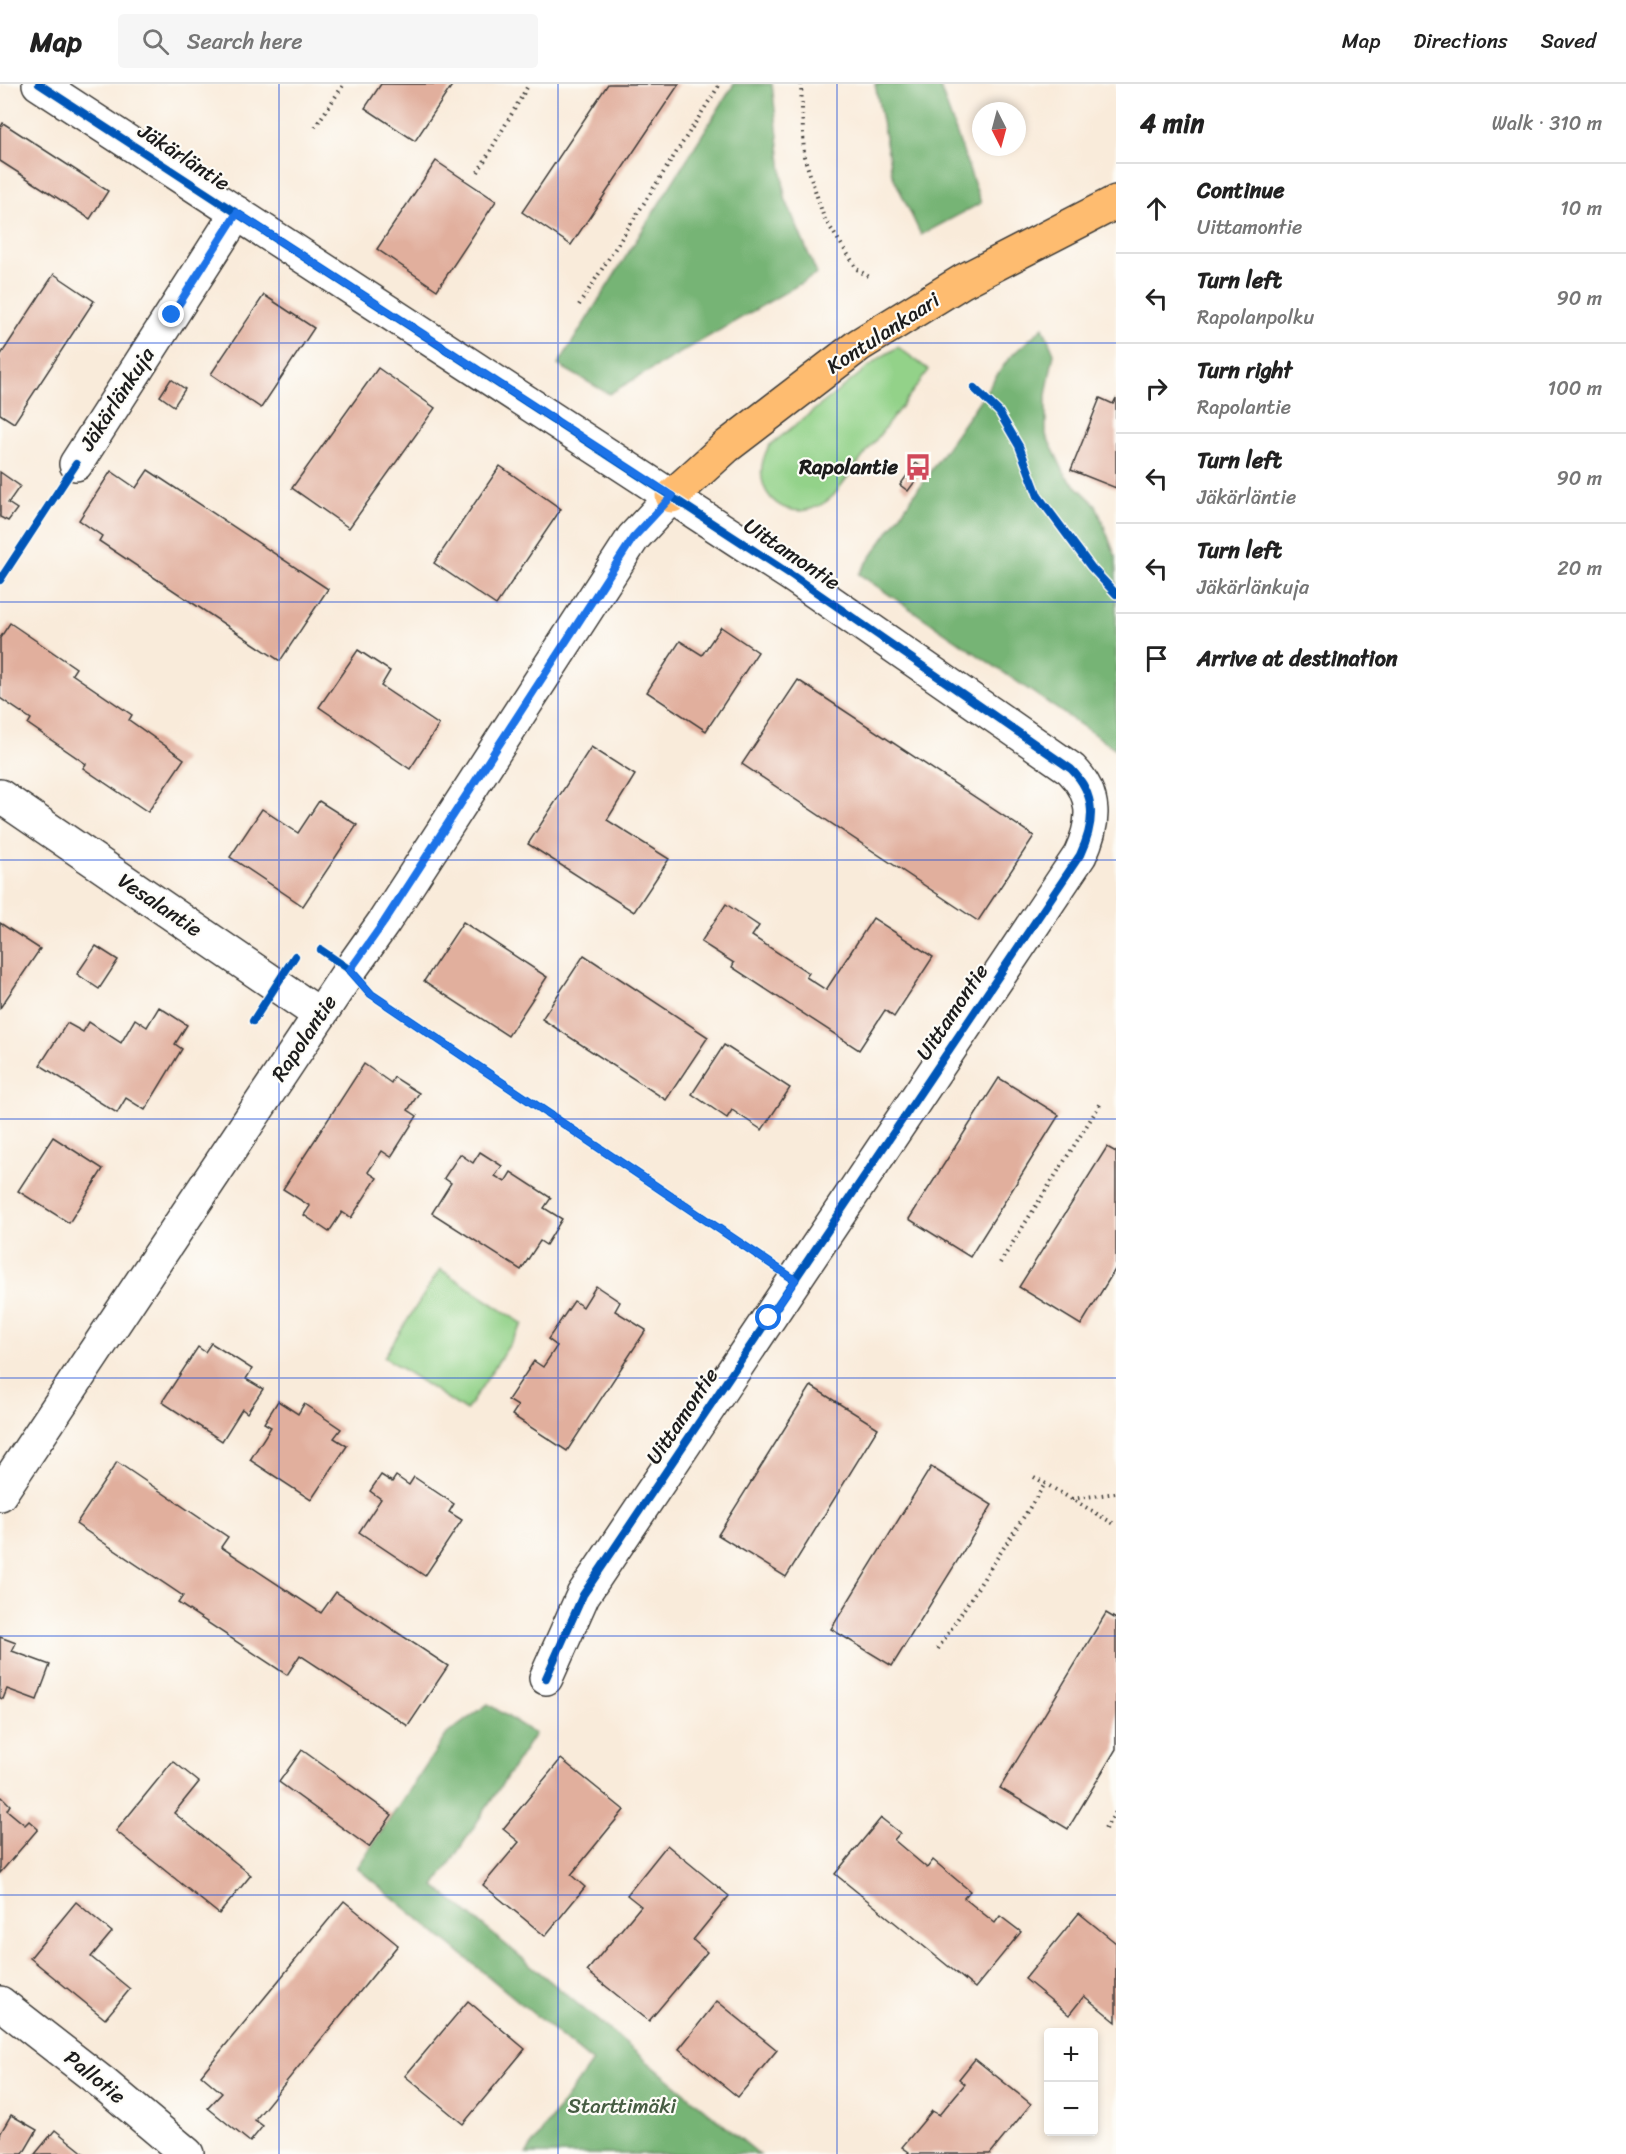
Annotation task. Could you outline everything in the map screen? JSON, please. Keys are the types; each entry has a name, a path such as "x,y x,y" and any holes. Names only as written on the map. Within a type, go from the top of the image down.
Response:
{"main road":[{"name":"Kontulankaari","path":"672,496 726,447 859,345 898,319 963,281 1116,202"}],"street":[{"name":"Jäkärläntie","path":"39,84 672,496"},
{"name":"Jäkärlänkuja","path":"76,464 237,213"},
{"name":"Rapolantie","path":"0,1494 384,922 633,538 672,496"},
{"name":"Uittamontie","path":"546,1678 583,1595 1080,855 1089,836 1092,819 1087,793 1081,779 1071,769 802,582 672,496"},
{"name":"Vesalantie","path":"0,796 320,1015"},
{"name":"Pallotie","path":"0,2003 104,2084 187,2154"}],"path":[{"path":"315,127 344,84"},
{"path":"478,172 529,84"},
{"path":"579,305 720,84"},
{"path":"801,84 804,156 824,218 858,270 871,278"},
{"path":"1000,1263 1101,1103"},
{"path":"1034,1477 1116,1524"},
{"path":"938,1650 1045,1484"},
{"path":"1071,1499 1116,1493"},
{"path":"1105,1829 1116,1812"}],"green space":[{"path":"734,84 772,84 785,198 817,274 609,394 558,365"},
{"path":"875,84 939,84 981,203 921,235 892,174"},
{"path":"1043,327 1054,353 1046,395 1046,435 1066,476 1096,505 1116,558 1116,749 859,574 1009,358"},
{"path":"898,347 929,370 834,495 819,506 803,511 789,509 776,503 767,493 762,479 762,463 769,446 881,357"},
{"path":"440,1269 523,1324 466,1411 384,1357"},
{"name":"Starttimäki","path":"488,1704 535,1734 435,1886 759,2154 526,2154 592,2062 357,1868 447,1734"}],"building":[{"path":"381,84 453,84 415,141 365,108"},
{"path":"608,84 679,84 571,245 522,212"},
{"path":"3,123 108,191 90,219 0,161 0,128"},
{"path":"436,161 496,201 437,290 377,249"},
{"path":"54,274 94,301 14,423 0,414 0,356"},
{"path":"264,295 314,328 261,408 211,374"},
{"path":"378,368 435,408 349,528 292,488"},
{"path":"171,379 185,389 174,406 160,396"},
{"path":"1100,398 1113,404 1116,398 1116,488 1071,470"},
{"path":"916,463 924,469 908,491 900,485"},
{"path":"500,466 561,509 496,605 434,563"},
{"path":"148,470 328,589 280,661 99,541 102,536 79,520 111,471 136,488"},
{"path":"0,472 20,486 8,503 17,509 8,521 0,517"},
{"path":"10,623 76,668 72,674 132,715 129,720 184,759 148,812 83,768 86,764 28,724 31,719 0,698 0,638"},
{"path":"721,627 758,652 706,731 647,692 680,641 702,655"},
{"path":"358,650 390,671 381,686 439,725 410,769 319,707"},
{"path":"798,680 1034,836 978,921 742,764"},
{"path":"591,747 635,775 607,820 669,859 634,912 528,844"},
{"path":"319,801 357,825 303,906 230,857 262,809 298,833"},
{"path":"726,904 759,926 752,936 809,973 806,977 826,990 873,918 933,957 894,1017 885,1010 859,1050 732,967 734,963 701,942"},
{"path":"463,922 547,977 508,1036 424,981"},
{"path":"0,923 40,949 0,1008"},
{"path":"96,946 118,960 99,989 77,974"},
{"path":"584,955 708,1037 666,1100 542,1019"},
{"path":"159,1007 187,1025 175,1044 182,1049 145,1110 126,1098 117,1113 40,1065 67,1023 83,1032 89,1022 121,1043 135,1019 147,1027"},
{"path":"724,1045 790,1088 762,1130 732,1110 727,1118 692,1094"},
{"path":"364,1064 391,1083 394,1077 419,1093 408,1110 417,1116 391,1157 382,1151 368,1172 377,1178 351,1218 342,1212 329,1232 304,1215 310,1206 283,1189"},
{"path":"999,1078 1059,1115 970,1257 909,1219"},
{"path":"53,1137 103,1169 69,1223 18,1191"},
{"path":"1107,1147 1116,1152 1116,1268 1081,1325 1019,1287"},
{"path":"480,1152 502,1166 495,1176 505,1182 511,1172 551,1198 544,1208 562,1219 546,1245 540,1241 521,1270 432,1213 451,1183 444,1178 460,1154 473,1163"},
{"path":"596,1286 620,1302 615,1311 646,1330 567,1451 512,1415 518,1406 508,1400 534,1361 543,1367 557,1346 548,1339 574,1301 583,1307"},
{"path":"211,1343 252,1369 246,1379 263,1389 247,1413 242,1409 222,1441 162,1402 198,1347 205,1352"},
{"path":"811,1386 878,1428 786,1577 718,1535"},
{"path":"278,1401 298,1414 304,1404 341,1429 334,1438 347,1446 311,1500 250,1460 271,1427 264,1423"},
{"path":"117,1462 228,1537 221,1547 321,1613 336,1592 448,1666 408,1726 300,1655 287,1675 178,1603 183,1596 76,1524"},
{"path":"931,1467 992,1505 892,1666 831,1629"},
{"path":"381,1475 392,1482 396,1476 409,1485 414,1477 454,1504 449,1512 462,1520 425,1576 359,1532 381,1499 370,1491"},
{"path":"1106,1613 1116,1619 1116,1749 1068,1829 1000,1788"},
{"path":"0,1637 16,1643 12,1651 50,1665 37,1700 7,1689 3,1699 0,1698"},
{"path":"302,1750 392,1815 369,1847 279,1782"},
{"path":"561,1759 624,1810 571,1875 585,1887 545,1936 483,1885 519,1842 503,1829"},
{"path":"173,1761 199,1782 174,1813 251,1875 219,1914 116,1831"},
{"path":"2,1797 10,1805 7,1810 25,1825 29,1821 38,1829 0,1873 0,1799"},
{"path":"881,1818 900,1833 894,1840 927,1868 933,1860 970,1891 964,1898 995,1923 1000,1916 1021,1932 975,1988 835,1874"},
{"path":"667,1845 729,1896 693,1940 707,1952 649,2021 587,1971 641,1906 627,1895"},
{"path":"344,1901 398,1945 255,2120 263,2126 250,2142 208,2108 222,2093 201,2075"},
{"path":"76,1902 112,1932 91,1957 130,1989 105,2019 30,1958"},
{"path":"1079,1913 1116,1943 1116,2022 1084,1996 1069,2015 1025,1979"},
{"path":"468,2001 525,2049 463,2124 405,2076"},
{"path":"717,2001 777,2050 738,2097 679,2049"},
{"path":"975,2059 1031,2104 990,2154 907,2154 909,2152 902,2147 932,2111 939,2115 965,2084 959,2079"},
{"path":"11,2115 37,2130 23,2154 0,2154 0,2134"},
{"path":"55,2130 85,2154 35,2154"}],"cycle path":[{"path":"39,84 793,576 1071,769 1089,799 1091,821 1080,855 583,1595 546,1678"},
{"path":"974,388 999,412 1019,446 1038,496 1091,567 1116,594"},
{"path":"0,580 76,464"},
{"path":"321,950 350,970 371,994 795,1280"},
{"path":"253,1021 295,956"}],"place":[{"name":"Rapolantie","path":"918,467"}],"route":[{"path":"172,315 237,213 672,496 633,538 384,922 350,970 371,994 795,1280 769,1318"}]}
